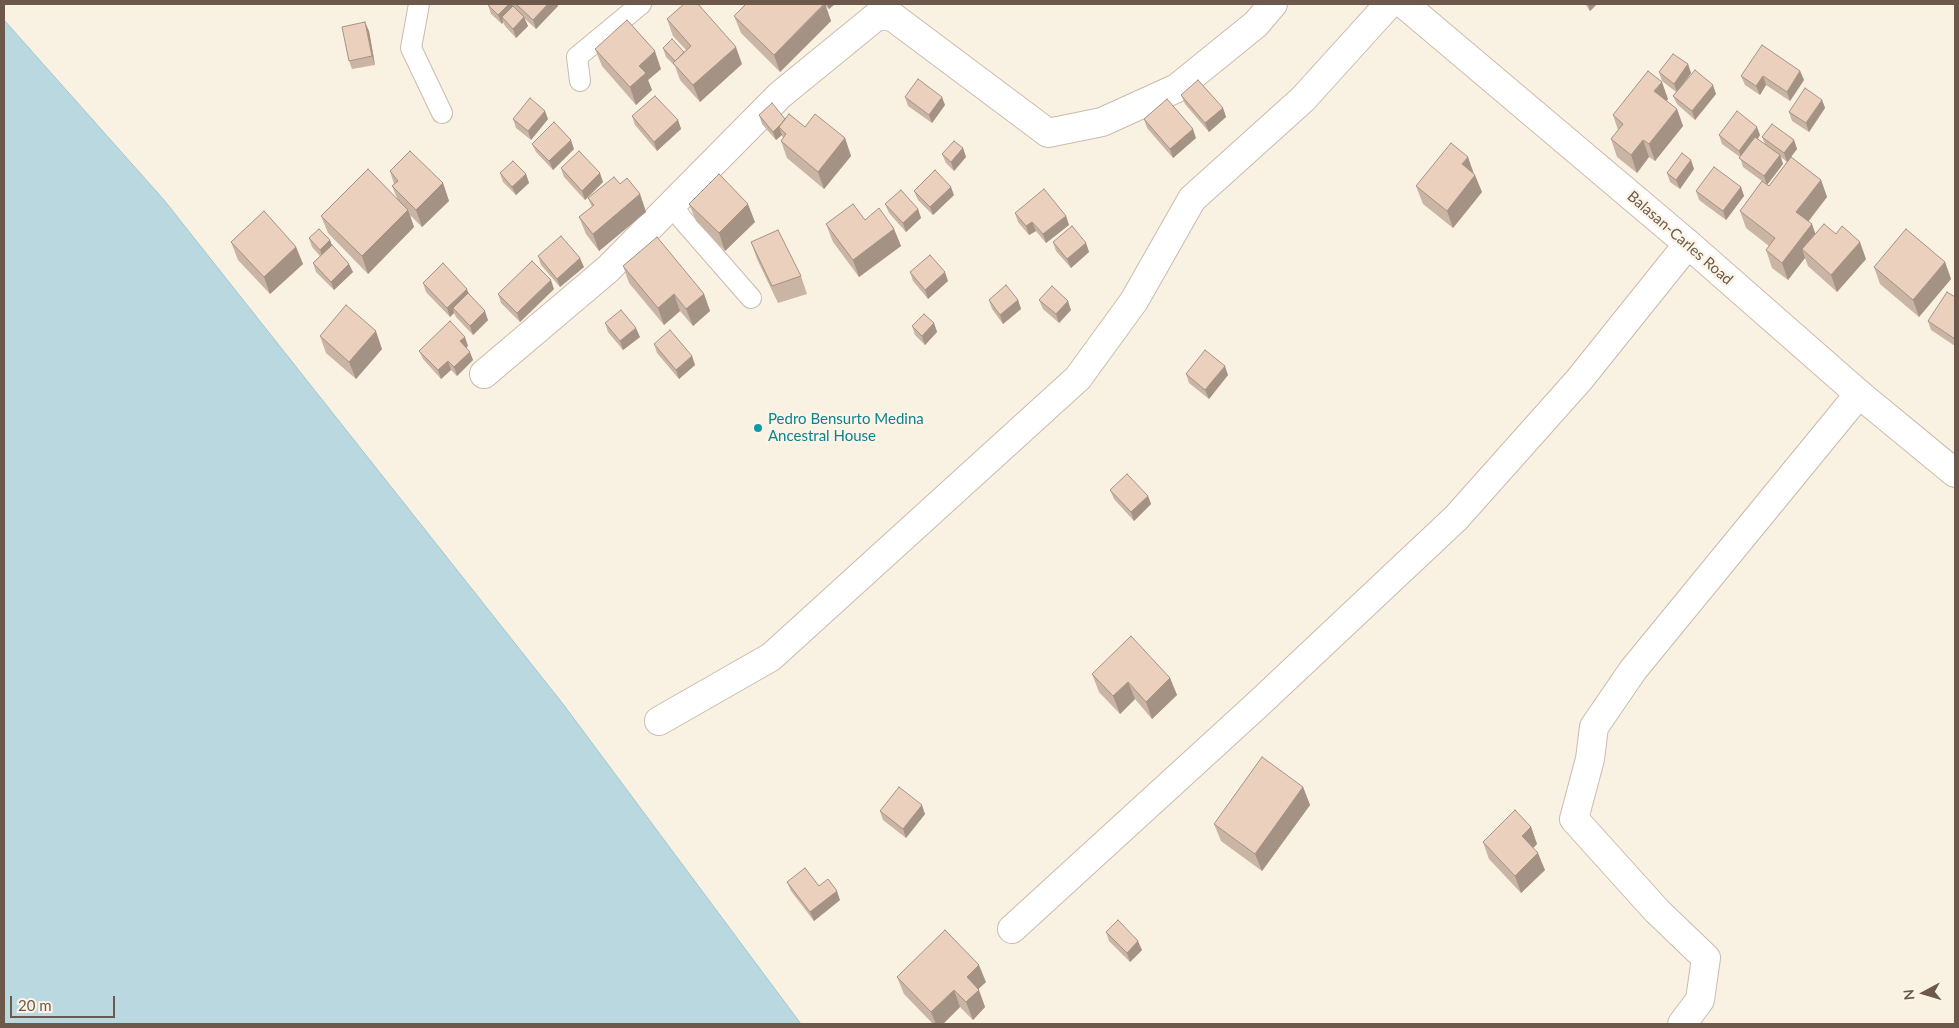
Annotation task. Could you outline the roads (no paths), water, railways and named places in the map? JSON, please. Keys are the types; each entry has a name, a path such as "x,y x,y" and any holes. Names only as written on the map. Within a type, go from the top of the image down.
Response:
{"street":[{"path":"484,374 608,268 780,95 878,15 893,17 1048,133 1102,122 1176,88 1256,24 1273,4"},
{"path":"659,721 771,656 1078,378 1134,301 1192,198 1303,99 1389,4"},
{"name":"Balasan-Carles Road","path":"1404,4 1688,244 1859,394 1955,473"},
{"path":"1012,929 1256,706 1456,518 1580,380 1688,244"},
{"path":"1682,1024 1700,1000 1706,958 1657,911 1574,819 1590,759 1594,727 1633,670 1859,394"}],"lane":[{"path":"419,4 411,48 442,114"},
{"path":"580,81 577,57 641,4"},
{"path":"672,203 682,219 751,298"}],"water":[{"path":"4,20 164,200 563,704 801,1024 4,1024"}],"place":[{"name":"Pedro Bensurto Medina Ancestral House","path":"758,428"}]}
